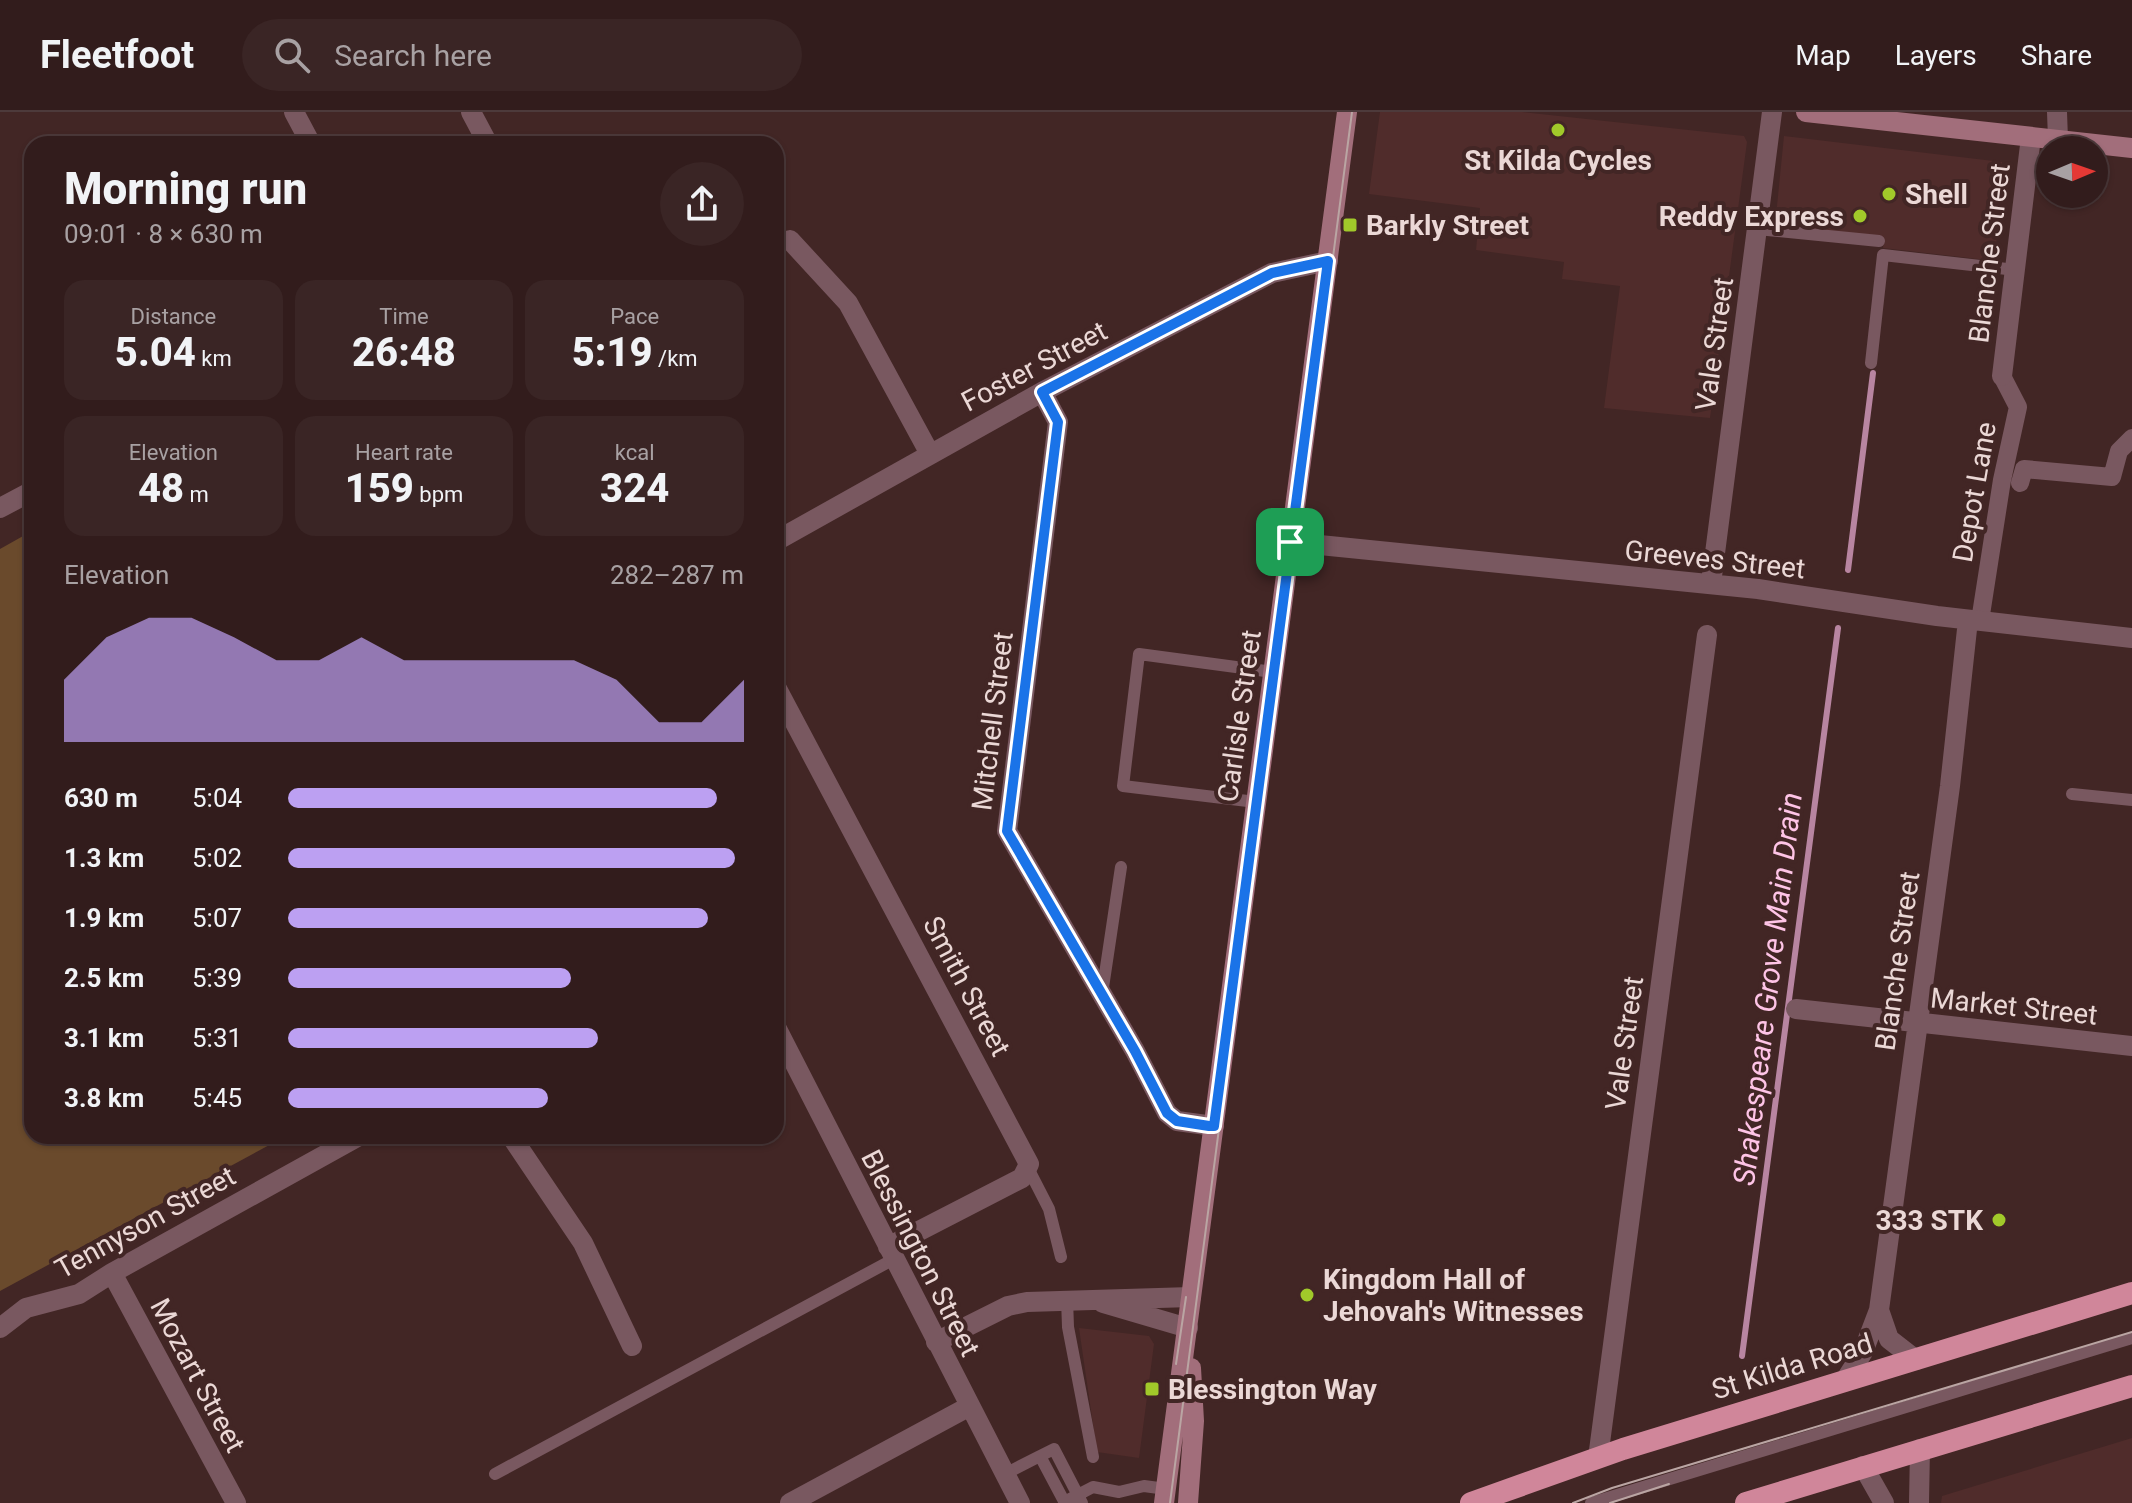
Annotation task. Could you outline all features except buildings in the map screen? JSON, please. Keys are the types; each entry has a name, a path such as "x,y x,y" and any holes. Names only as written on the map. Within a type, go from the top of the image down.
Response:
{"highway":[{"name":"St Kilda Road","path":"1471,1503 1598,1458 2132,1293"},
{"path":"1746,1503 2132,1386"}],"main road":[{"name":"Carlisle Street","path":"1165,1496 1347,112"},
{"path":"1806,112 2036,137"},
{"path":"2108,145 2132,148"},
{"name":"Carlisle Street","path":"1188,1328 1194,1421 1188,1503"}],"street":[{"path":"294,112 307,136"},
{"path":"471,112 484,136"},
{"name":"Vale Street","path":"1711,584 1772,112"},
{"path":"2057,112 2058,136"},
{"name":"Blanche Street","path":"2002,376 2031,137"},
{"path":"790,240 848,303 930,454"},
{"name":"Foster Street","path":"784,536 1042,392 1272,273 1328,261"},
{"name":"Depot Lane","path":"1974,620 2018,407 2002,376"},
{"name":"Mitchell Street","path":"1042,392 1058,422 1007,831 1171,1118 1214,1126"},
{"path":"2020,483 2024,469 2112,477 2119,451 2132,438"},
{"path":"0,508 24,495"},
{"name":"Greeves Street","path":"1290,542 1711,584 2132,638"},
{"name":"Blanche Street","path":"1844,1382 1863,1352 1879,1310 1974,620"},
{"name":"Vale Street","path":"1598,1458 1707,635"},
{"name":"Smith Street","path":"784,702 1026,1156 1028,1168"},
{"name":"Market Street","path":"1796,1009 2132,1046"},
{"name":"Blessington Street","path":"784,1043 1020,1503"},
{"name":"Tennyson Street","path":"0,1328 26,1308 79,1294 345,1144"},
{"path":"516,1144 583,1243 632,1346"},
{"path":"891,1253 1022,1178 1028,1168"},
{"name":"Mozart Street","path":"112,1273 236,1503"},
{"path":"936,1342 1008,1306 1067,1299 1096,1301 1191,1297"},
{"path":"1096,1301 1188,1328"},
{"path":"1879,1310 1889,1339 1916,1360"},
{"path":"790,1503 970,1406"},
{"path":"1919,1503 1920,1449"},
{"path":"1863,1466 1884,1503"}],"lane":[{"path":"1757,229 1879,241"},
{"path":"1871,363 1883,255 2016,270"},
{"path":"1256,802 1123,786 1139,654 1273,672"},
{"path":"2072,794 2132,800"},
{"path":"1102,994 1121,867"},
{"path":"1028,1168 1049,1209 1061,1257"},
{"path":"495,1474 891,1253"},
{"path":"1067,1299 1068,1327 1093,1457"},
{"path":"1591,1503 2132,1338"},
{"path":"1005,1474 1054,1449 1080,1499"},
{"path":"1040,1456 1064,1503 1080,1499 1093,1487 1104,1496 1119,1497 1144,1486 1165,1496"}],"shaded area":[{"path":"1380,112 1522,112 1744,136 1747,142 1710,418 1604,408 1620,286 1562,279 1564,262 1476,250 1480,208 1369,194"},
{"name":"Shell","path":"1784,136 2002,162 1995,261 1883,248 1884,238 1775,226"},
{"path":"24,536 24,1144 271,1144 0,1291 0,549"},
{"path":"1079,1328 1149,1336 1154,1344 1139,1458 1097,1452"},
{"path":"2132,1438 2132,1503 1941,1503 1942,1496"}],"waterway":[{"name":"Shakespeare Grove Main Drain","path":"1848,570 1873,373"},
{"name":"Shakespeare Grove Main Drain","path":"1742,1356 1838,628"}],"tram line":[{"path":"1170,1503 1352,112"},
{"path":"1176,1364 1186,1297"},
{"path":"1573,1503 1612,1488 2132,1332"},
{"path":"1610,1503 1669,1484"}],"place":[{"name":"St Kilda Cycles","path":"1558,130"},
{"name":"Shell","path":"1889,194"},
{"name":"Reddy Express","path":"1860,216"},
{"name":"Barkly Street","path":"1350,225"},
{"name":"333 STK","path":"1999,1220"},
{"name":"Kingdom Hall of Jehovah's Witnesses","path":"1307,1295"},
{"name":"Blessington Way","path":"1152,1389"}],"route":[{"path":"1328,261 1290,542 1214,1126 1177,1121 1167,1113 1135,1051 1007,831 1058,422 1042,392 1272,273 1328,261"}]}
